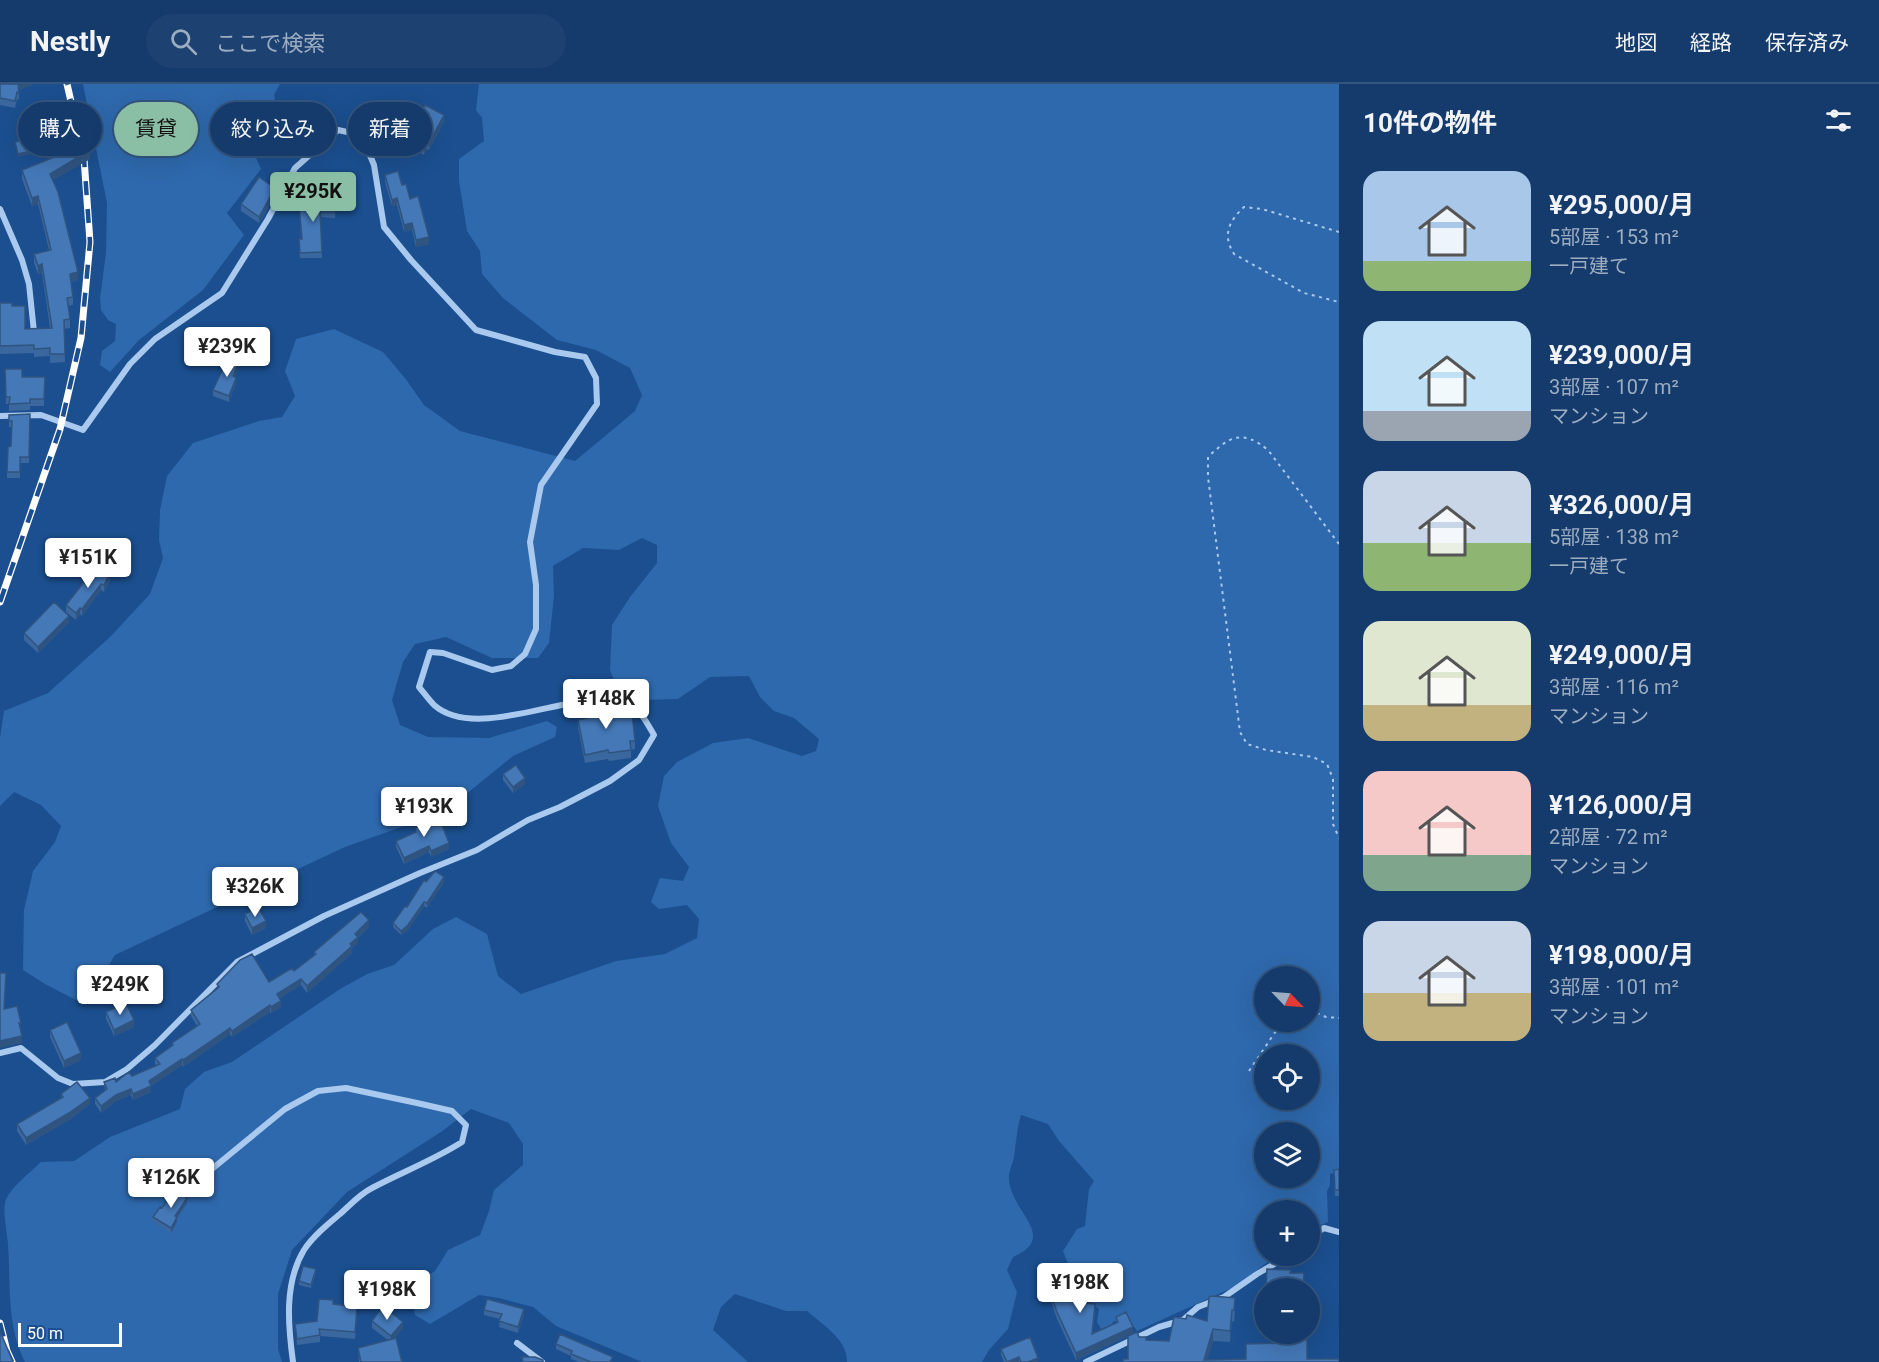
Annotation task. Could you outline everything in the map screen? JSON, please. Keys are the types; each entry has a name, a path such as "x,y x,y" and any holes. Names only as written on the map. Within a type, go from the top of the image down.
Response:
{"street":[{"path":"0,416 41,415 83,430 130,364 155,339 222,293 268,219 295,168 338,130 352,133 364,141 374,165 384,226 411,260 476,330 555,352 585,357 596,378 597,404 541,485 530,542 536,585 536,630 525,654 511,666 492,670 443,653 430,652 419,687 435,706 453,715 481,719 512,716 576,702 634,708 641,713 654,735 639,760 610,781 560,807 528,820 477,850 324,916 237,962 155,1045 127,1069 105,1082 73,1084 58,1078 21,1048 0,1053"},
{"path":"0,209 22,260 29,284 34,332"},
{"path":"201,1178 285,1109 318,1091 346,1088 452,1111 466,1125 462,1142 442,1155 369,1189 328,1224 305,1248 295,1266 289,1298 293,1362"},
{"path":"1320,1231 1324,1228 1339,1232"},
{"path":"1086,1362 1159,1327 1183,1320 1198,1307 1224,1297 1271,1266"},
{"path":"517,1343 542,1362"}],"path":[{"path":"1339,232 1262,209 1244,207 1236,214 1227,228 1227,243 1233,254 1304,293 1339,302"},
{"path":"1339,544 1268,450 1254,439 1241,436 1227,441 1208,457 1208,477 1240,732 1247,744 1266,750 1313,757 1327,764 1333,779 1333,824 1339,838"},
{"path":"1320,1014 1339,1018"},
{"path":"1250,1071 1275,1032"}],"shaded area":[{"path":"83,84 280,84 274,95 275,102 210,102 210,156 255,156 261,169 227,213 244,235 203,290 139,340 110,372 100,365 102,351 115,341 116,324 108,320 101,310 100,298 106,253 107,203 98,156 102,156 102,102 87,102"},
{"path":"479,84 1339,84 1339,1172 1330,1174 1330,1185 1327,1191 1328,1222 1320,1226 1320,1200 1254,1200 1254,1266 1262,1266 1234,1287 1137,1331 1126,1316 1113,1322 1110,1328 1101,1329 1097,1322 1099,1309 1079,1290 1063,1251 1077,1229 1085,1226 1089,1189 1094,1181 1059,1141 1048,1124 1021,1115 1009,1180 1012,1192 1033,1233 1032,1241 1026,1249 1013,1257 1007,1270 1017,1292 1008,1329 989,1350 982,1362 847,1362 839,1340 807,1311 786,1311 735,1294 721,1307 713,1330 748,1362 642,1362 556,1326 533,1307 499,1298 479,1295 430,1324 415,1315 412,1296 419,1281 435,1271 448,1250 480,1235 494,1190 523,1165 523,1144 509,1123 471,1109 441,1132 347,1192 292,1250 278,1294 278,1349 282,1362 25,1362 12,1319 5,1203 10,1192 41,1162 74,1161 110,1137 180,1109 185,1089 204,1072 232,1062 340,989 367,974 394,965 433,929 456,917 487,934 498,976 521,994 616,961 665,954 697,938 699,919 687,905 659,909 651,902 660,878 683,881 689,867 671,843 658,806 664,776 677,762 713,743 748,738 802,756 816,751 819,739 794,718 774,711 760,697 749,676 710,677 678,699 640,700 620,695 610,670 612,625 630,597 657,563 657,545 642,538 619,550 583,548 553,566 554,596 549,643 538,658 492,658 446,637 415,644 403,662 392,700 400,725 428,737 489,738 547,721 557,727 555,737 513,756 444,812 345,847 115,955 100,980 76,1000 23,970 24,910 33,871 55,842 61,826 41,805 14,792 0,806 0,738 4,711 48,693 110,637 150,594 163,558 159,540 160,510 167,476 193,443 259,421 282,417 295,396 285,371 296,339 334,329 383,352 424,405 460,431 575,461 635,411 642,395 630,368 596,350 557,340 503,298 482,274 480,251 467,231 459,181 459,159 484,141 482,118 476,110"}],"building":[{"path":"0,84 18,84 19,93 17,92 15,101 0,98"},
{"path":"432,109 444,115 432,137"},
{"path":"57,156 80,156 50,174 58,192 78,272 70,274 73,297 67,298 70,319 64,320 65,354 50,354 50,348 34,349 34,345 0,346 0,303 25,306 25,329 52,328 42,264 38,266 34,254 51,250 38,196 32,198 22,170"},
{"path":"398,171 402,185 406,184 410,199 418,196 429,237 416,240 412,223 404,225 397,198 392,200 385,175"},
{"path":"259,177 275,188 259,217 241,204"},
{"path":"308,198 336,199 335,212 320,212 322,252 300,253 299,239 302,239 299,204 308,203"},
{"path":"228,358 239,362 233,376 236,378 229,396 213,390"},
{"path":"5,369 22,369 22,377 45,377 44,399 30,399 30,403 9,404 10,397 6,397"},
{"path":"30,414 29,457 20,457 20,472 7,472 12,421 9,421 9,415"},
{"path":"94,566 110,573 104,585 101,584 82,609 80,608 76,613 66,605 84,582 86,584"},
{"path":"54,602 69,616 38,647 24,633"},
{"path":"592,700 614,702 611,716 632,713 635,741 630,741 631,750 609,753 608,750 585,755 578,720 588,718"},
{"path":"516,765 525,778 513,787 503,774"},
{"path":"439,817 449,843 431,851 429,846 404,858 396,841 416,832 415,828"},
{"path":"435,871 444,877 427,903 424,902 401,931 393,923 405,906 407,907 424,880 426,882"},
{"path":"258,907 266,921 252,928 245,914"},
{"path":"361,912 369,920 355,934 358,937 350,944 352,946 307,986 301,979 277,994 281,1001 271,1007 270,1005 232,1031 230,1028 182,1059 149,1081 151,1086 133,1094 131,1089 116,1095 101,1106 95,1098 107,1089 104,1082 115,1078 116,1082 129,1072 132,1076 160,1064 155,1058 200,1024 191,1010 219,987 217,984 240,960 252,954 269,982 292,968 294,971"},
{"path":"0,973 6,973 4,1009 17,1006 22,1036 0,1041"},
{"path":"126,1003 134,1020 114,1030 106,1012"},
{"path":"67,1022 81,1053 64,1061 50,1030"},
{"path":"77,1082 90,1098 26,1138 17,1124 63,1097 61,1094"},
{"path":"1339,1169 1339,1190 1335,1190 1334,1170"},
{"path":"175,1189 187,1198 175,1216 177,1217 171,1228 153,1217"},
{"path":"1068,1265 1068,1279 1075,1302 1095,1304 1092,1334 1118,1322 1116,1317 1126,1312 1133,1327 1076,1353 1050,1292 1052,1291 1051,1266"},
{"path":"303,1266 316,1269 311,1285 299,1281"},
{"path":"1267,1269 1304,1273 1304,1278 1266,1278"},
{"path":"1209,1297 1235,1298 1230,1331 1213,1329 1204,1360 1246,1359 1246,1344 1307,1344 1307,1359 1339,1359 1339,1362 1123,1362 1123,1359 1128,1359 1128,1336 1137,1332 1139,1337 1146,1337 1146,1340 1169,1341 1174,1317 1186,1319 1187,1315 1207,1321"},
{"path":"319,1299 333,1300 333,1304 357,1307 355,1332 319,1329 320,1335 297,1339 295,1324 317,1321"},
{"path":"487,1299 524,1309 518,1327 499,1321 502,1314 484,1310"},
{"path":"383,1306 403,1322 391,1336 372,1321"},
{"path":"0,1331 13,1362 0,1362"},
{"path":"560,1334 613,1357 610,1362 591,1362 571,1354 572,1351 556,1344"},
{"path":"1030,1337 1038,1358 1021,1362 1019,1357 1007,1362 1001,1349"},
{"path":"396,1338 402,1362 361,1362 358,1348"},
{"path":"522,1357 535,1357 543,1362 523,1362"}],"railway":[{"path":"0,602 60,429 81,338 90,242 84,158 67,84"},
{"path":"0,1323 12,1362"}]}
